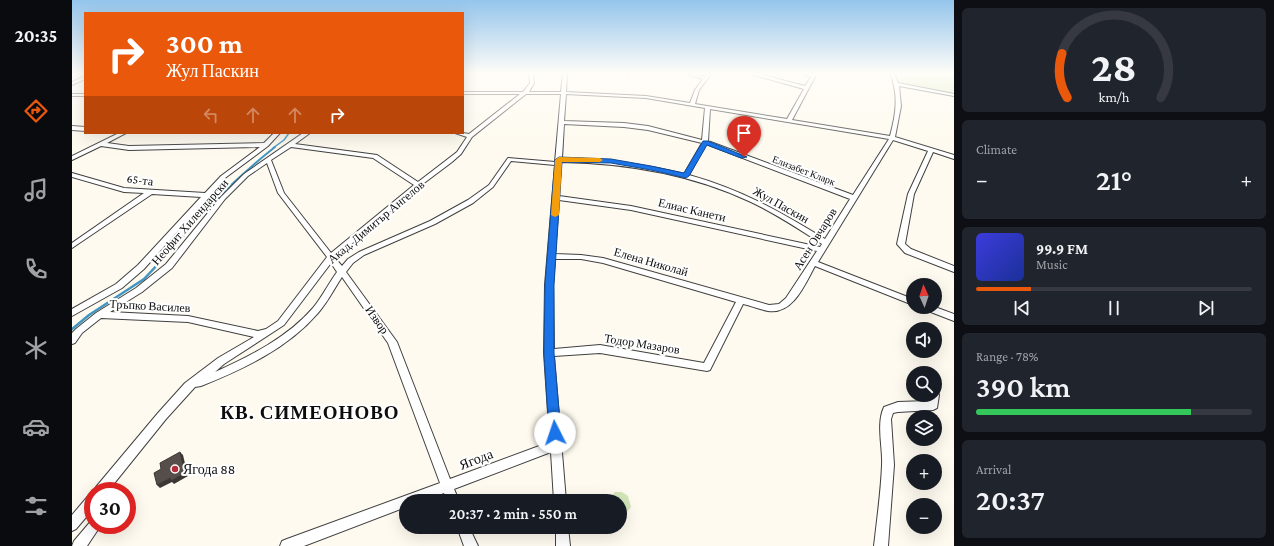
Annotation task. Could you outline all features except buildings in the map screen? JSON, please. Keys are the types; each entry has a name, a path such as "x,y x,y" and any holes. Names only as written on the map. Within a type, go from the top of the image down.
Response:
{"street":[{"name":"Акад. Димитър Ангелов","path":"107,482 189,386 222,361 270,332 281,323 330,258 418,185 450,161 459,153 470,136 518,98"},
{"path":"560,494 549,353 549,285 563,98"},
{"path":"660,98 892,138 954,157"},
{"path":"692,104 694,98"},
{"path":"789,120 800,98"},
{"name":"Асен Овчаров","path":"741,300 769,308 781,308 787,304 892,138 899,114 898,98"},
{"path":"686,176 705,142 708,107"},
{"name":"Елизабет Кларк","path":"561,122 624,125 648,128 705,142 854,198"},
{"path":"72,128 84,129"},
{"path":"72,158 121,134"},
{"name":"Неофит Хилендарски","path":"72,313 120,286 142,267 223,177 266,145 276,134"},
{"name":"Неофит Хилендарски","path":"72,340 79,331 99,315 139,290 169,266 223,198 246,176 268,159 306,134"},
{"path":"462,134 470,136"},
{"path":"101,144 129,148 266,145"},
{"path":"289,145 375,156 418,185"},
{"path":"931,150 911,194 901,244 908,251 954,269"},
{"name":"Извор","path":"268,159 281,193 342,272 392,342 450,494"},
{"name":"Жул Паскин","path":"342,272 357,256 438,219 492,186 510,159 559,162 611,161 686,176 753,201 826,243"},
{"name":"65-та","path":"72,176 124,190 207,195"},
{"path":"72,246 150,192"},
{"name":"Елиас Канети","path":"556,198 631,208 822,250"},
{"name":"Елена Николай","path":"552,256 581,257 603,261 741,300"},
{"path":"814,263 906,299"},
{"path":"189,386 249,359 273,346 294,331 316,310 342,272"},
{"name":"Тодор Мазаров","path":"549,353 600,349 707,367 741,300"},
{"path":"942,313 954,318"},
{"name":"Тръпко Василев","path":"99,315 188,319 258,334 270,332"},
{"path":"881,546 888,465 886,419 888,410 898,407 934,405 934,402"},
{"name":"Ягода","path":"425,494 556,445"},
{"name":"Ягода","path":"288,546 399,504"},
{"path":"72,525 84,510"},
{"path":"79,546 88,534"},
{"path":"466,534 471,546"},
{"path":"562,534 563,546"}],"green space":[{"path":"615,492 622,492 625,494 613,494"},
{"path":"627,495 628,496 631,507 627,512"}],"waterway":[{"path":"273,148 284,140 288,134"},
{"path":"175,246 222,194 275,147"},
{"path":"72,329 89,315 144,279 176,245"}],"slow traffic":[{"path":"555,215 559,160 600,160"}],"place":[{"name":"Ягода 88","path":"175,469"}],"district":[{"name":"КВ. СИМЕОНОВО","path":"310,412"}],"route":[{"path":"555,433 549,353 549,285 559,160 611,161 686,176 705,142 744,157"}]}
